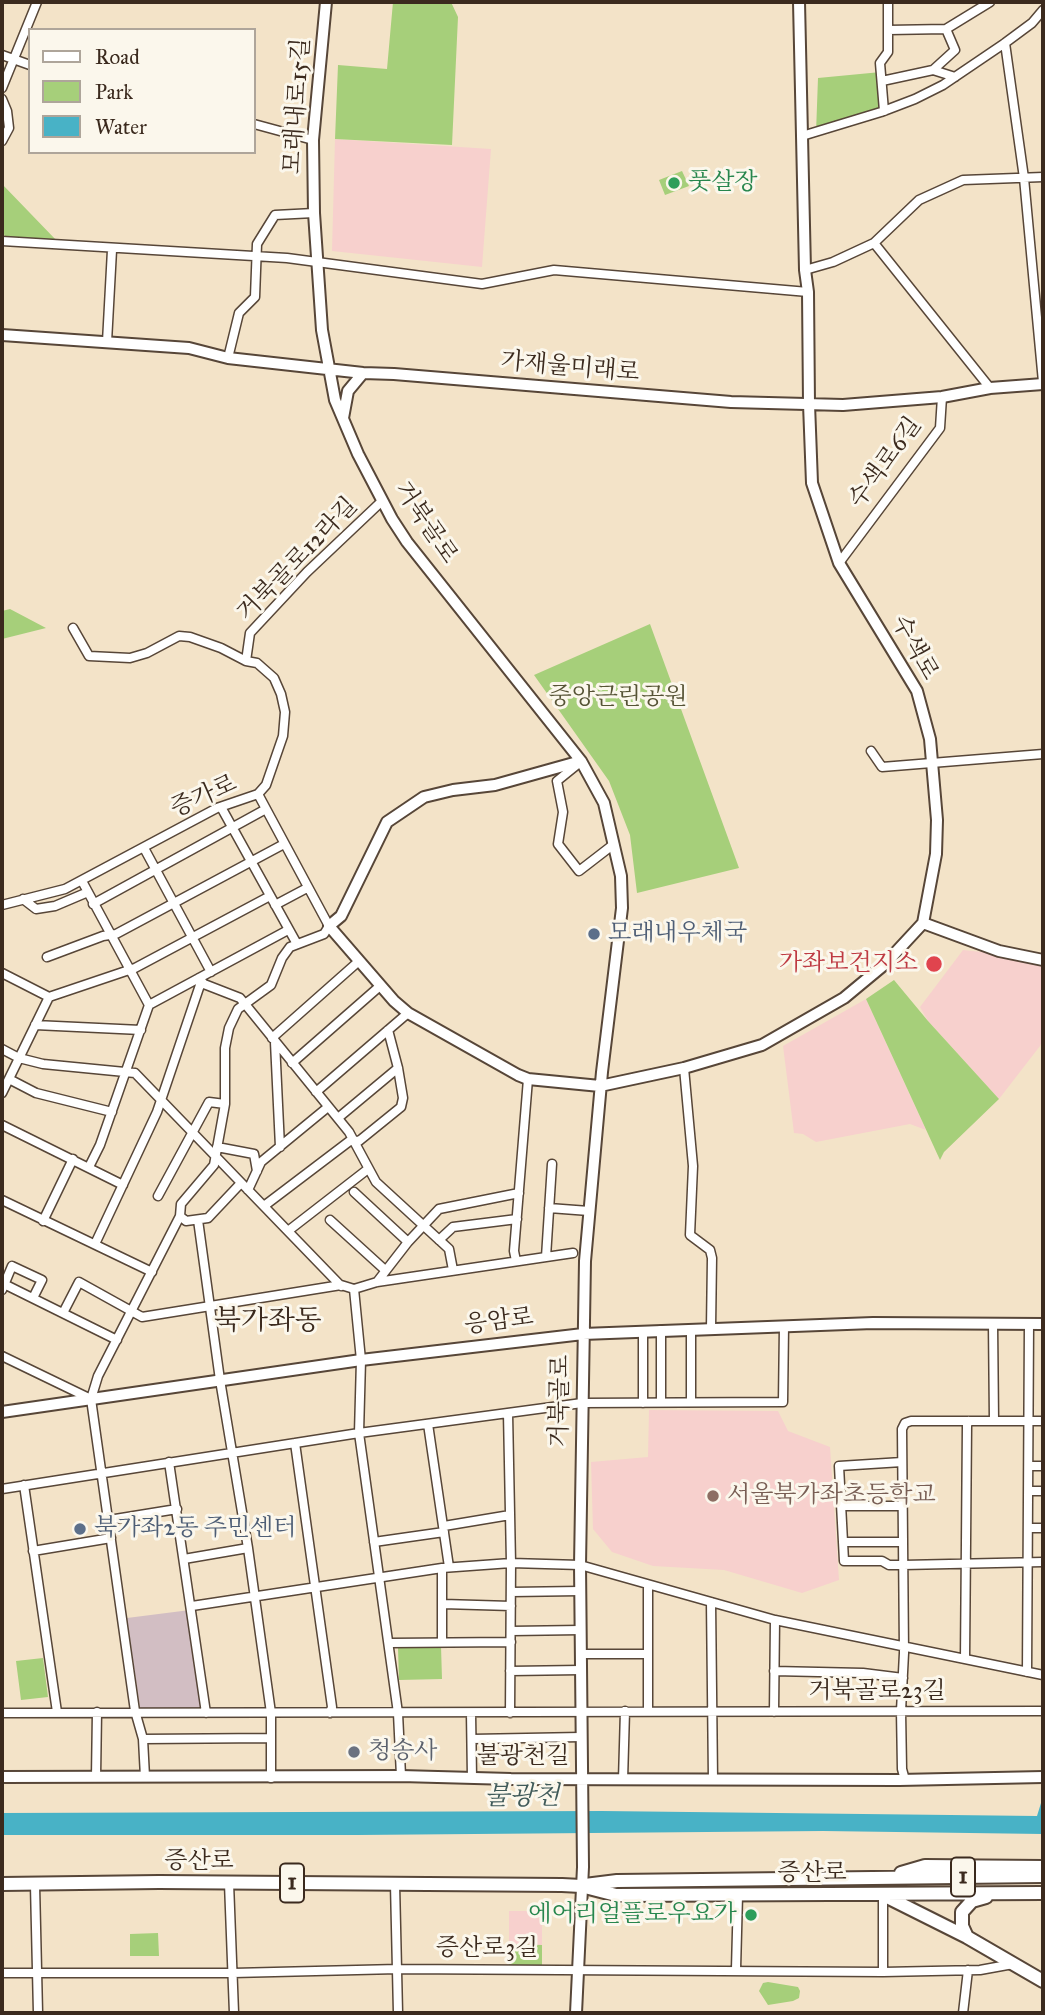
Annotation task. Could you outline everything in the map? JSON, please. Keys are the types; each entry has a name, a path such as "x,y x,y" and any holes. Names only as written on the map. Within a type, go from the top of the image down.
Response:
{"main road":[{"path":"883,1878 925,1866 1043,1867"},
{"name":"증산로","path":"2,1884 581,1886 617,1881 1043,1876"},
{"name":"증산로","path":"581,1886 615,1895 1043,1893"},
{"path":"967,1937 961,1918 962,1912 972,1901 1020,1893"},
{"path":"883,1895 967,1937 1040,1979"}],"street":[{"path":"2,88 37,2"},
{"name":"모래내로15길","path":"326,2 313,141 317,263 322,330 329,370"},
{"path":"799,2 805,270 808,292 808,404"},
{"path":"884,111 880,63 888,52 888,2"},
{"path":"888,30 946,29 990,2"},
{"path":"802,136 915,99 955,78 1032,23 1043,10"},
{"path":"882,81 933,70 955,50 946,29"},
{"path":"1005,43 1024,178 1043,383"},
{"path":"2,55 28,64"},
{"path":"933,70 955,78"},
{"path":"2,99 9,128 2,141"},
{"path":"256,125 313,141"},
{"path":"805,270 833,262 874,243 919,200 963,180 1043,177"},
{"path":"228,358 239,313 254,297 257,244 275,215 314,213"},
{"path":"2,242 287,258 482,284 554,270 808,292"},
{"path":"874,243 990,388"},
{"path":"107,342 112,250"},
{"path":"2,335 189,348 228,358 329,370"},
{"name":"가재울미래로","path":"329,370 394,373 731,402 843,405 942,397"},
{"name":"거북골로","path":"329,370 335,400 343,421 382,501 407,542 581,761 604,803 621,876 622,908 600,1086 589,1211 583,1334 580,1565 581,1886"},
{"path":"343,421 346,397 363,373"},
{"name":"수색로6길","path":"839,563 940,428 942,397 990,388 1043,383"},
{"name":"수색로","path":"808,404 813,484 839,563 916,691 930,739 936,854 923,923"},
{"name":"거북골로12라길","path":"73,628 89,656 130,658 148,653 179,636 221,648 246,661 250,633 307,572 382,501"},
{"name":"증가로","path":"2,905 65,889 221,807 258,794 267,785 283,736 285,712 274,678 257,663 246,661"},
{"path":"872,751 882,766 1043,754"},
{"path":"581,761 557,781 563,813 558,844 579,871 614,844"},
{"path":"145,1777 144,1739 135,1711 91,1399 98,1376 180,1216 181,1204 214,1165 225,1104 225,1048 229,1028 238,1009 271,985 282,958 290,947 324,934 341,916 387,822 424,797 495,785 581,761"},
{"path":"258,794 329,926 380,986 408,1013 528,1079 600,1086 684,1068 762,1045 844,998 885,964 923,923 999,951 1043,960"},
{"path":"221,807 297,944"},
{"path":"93,904 266,809"},
{"path":"47,957 103,936 116,934 284,844"},
{"path":"144,848 211,972"},
{"path":"82,881 149,1005"},
{"path":"275,905 307,888"},
{"name":"증가로","path":"23,899 36,909 55,906 88,892"},
{"path":"2,1093 49,997 135,968 270,896"},
{"path":"89,1167 112,1112 149,1005 288,930"},
{"path":"273,1040 359,961"},
{"path":"2,973 49,997"},
{"path":"199,978 204,984 240,998 338,1118 354,1141 368,1169 388,1195 449,1249 453,1270"},
{"path":"95,1244 162,1100 200,985 199,978"},
{"path":"292,1063 380,986"},
{"path":"316,1092 408,1013"},
{"path":"35,1025 141,1030"},
{"path":"264,1206 351,1140 359,1141 401,1107 403,1098 398,1068 388,1030"},
{"path":"273,1040 280,1147"},
{"path":"2,1049 19,1058 43,1064 135,1073 341,1286"},
{"path":"338,1118 398,1068"},
{"path":"684,1068 693,1166 690,1235 710,1250 712,1258 710,1328"},
{"path":"9,1079 36,1093 112,1112"},
{"path":"516,1261 514,1251 528,1079"},
{"path":"158,1196 209,1102 225,1104"},
{"path":"248,1191 261,1163 328,1107"},
{"path":"2,1125 123,1185"},
{"path":"217,1147 254,1154 257,1174"},
{"path":"44,1221 73,1159"},
{"path":"546,1257 552,1164"},
{"path":"288,1231 368,1169"},
{"path":"180,1216 186,1221 208,1219 241,1183"},
{"path":"354,1192 408,1242"},
{"path":"377,1282 408,1242 439,1209 519,1193"},
{"path":"2,1200 152,1272"},
{"path":"549,1208 589,1211"},
{"path":"439,1240 453,1227 517,1219"},
{"path":"198,1220 219,1380 248,1548 271,1713 271,1778"},
{"path":"330,1220 385,1270"},
{"path":"63,1313 79,1282 142,1317 341,1286 354,1290 377,1282 573,1253"},
{"path":"33,1298 42,1280 12,1266 3,1286 117,1340"},
{"path":"354,1290 361,1360 359,1433 390,1643 398,1713 401,1776"},
{"path":"993,1323 993,1421"},
{"path":"1027,1672 1030,1324"},
{"name":"응암로","path":"2,1412 361,1360 583,1334 784,1326 1043,1324"},
{"path":"2,1489 359,1433 582,1403 783,1402 784,1326"},
{"path":"691,1329 691,1402"},
{"path":"661,1330 661,1402"},
{"path":"643,1331 643,1402"},
{"path":"2,1356 91,1399"},
{"path":"508,1413 510,1713"},
{"path":"905,1780 902,1769 901,1712 904,1647 902,1429 905,1423 911,1421 1043,1421"},
{"path":"965,1659 969,1421"},
{"path":"428,1424 444,1529 446,1567 442,1642"},
{"path":"295,1443 317,1587 332,1707 330,1713"},
{"path":"169,1462 206,1713"},
{"path":"902,1462 839,1466 844,1561 882,1561 903,1565 1043,1562"},
{"path":"1030,1466 1043,1466"},
{"path":"24,1485 57,1712"},
{"path":"1030,1491 1043,1491"},
{"path":"841,1507 902,1506"},
{"path":"108,1520 177,1509"},
{"path":"374,1542 510,1515"},
{"path":"1030,1528 1043,1528"},
{"path":"33,1551 111,1538"},
{"path":"843,1542 903,1542"},
{"path":"184,1559 248,1548"},
{"path":"192,1606 446,1567 511,1563 580,1565 775,1620 1043,1675"},
{"path":"648,1585 648,1711"},
{"path":"511,1592 580,1591"},
{"path":"711,1602 713,1780"},
{"path":"443,1604 511,1606"},
{"path":"774,1712 775,1620"},
{"path":"511,1631 581,1630"},
{"path":"390,1643 511,1642"},
{"path":"581,1654 648,1654"},
{"path":"510,1671 581,1670"},
{"path":"774,1671 863,1673 903,1678"},
{"path":"623,1780 625,1711"},
{"name":"거북골로23길","path":"2,1713 1043,1711"},
{"path":"96,1777 97,1712"},
{"path":"471,1713 472,1778"},
{"path":"471,1739 581,1737"},
{"path":"144,1739 271,1738"},
{"name":"불광천길","path":"2,1777 401,1776 623,1780 1043,1777"},
{"path":"229,1883 234,2013"},
{"path":"395,1884 398,2013"},
{"path":"35,1885 38,2013"},
{"path":"576,2013 581,1886"},
{"path":"736,1969 738,1895"},
{"path":"883,1895 883,1972"},
{"name":"증산로3길","path":"2,1973 233,1973 398,1969 883,1972 968,1970 1013,1964"},
{"path":"962,2013 968,1970"}],"shaded area":[{"path":"335,139 491,149 482,267 332,251"},
{"path":"963,950 992,953 1043,966 1043,1039 999,1099 928,1021 920,1007"},
{"path":"866,999 926,1130 910,1124 816,1142 803,1134 794,1133 783,1046"},
{"name":"서울북가좌초등학교","path":"649,1410 778,1411 788,1431 830,1447 839,1580 802,1593 724,1570 653,1566 612,1552 593,1529 591,1462 648,1457"},
{"path":"190,1610 201,1708 140,1708 127,1618"},
{"path":"509,1911 542,1911 542,1965 509,1965"}],"green space":[{"path":"393,2 451,2 458,17 452,145 335,139 338,65 387,69"},
{"path":"881,72 881,112 816,133 818,78"},
{"name":"풋살장","path":"682,171 689,186 665,195 659,180"},
{"path":"2,184 57,241 5,237 2,228"},
{"path":"10,609 46,628 2,639 2,611"},
{"name":"중앙근린공원","path":"650,624 739,868 637,893 630,835 609,781 534,675"},
{"path":"894,980 999,1099 944,1152 940,1160 866,999"},
{"path":"441,1646 442,1679 399,1680 398,1648"},
{"path":"43,1658 48,1697 21,1700 16,1661"},
{"path":"158,1933 159,1956 130,1956 130,1934"},
{"path":"509,1944 542,1945 542,1965 509,1965"},
{"path":"763,1983 798,1987 799,1998 768,2005 759,1991"}],"water":[{"name":"불광천","path":"1041,1803 1043,1834 823,1831 2,1835 2,1813 602,1811 1037,1816"}],"place":[{"name":"풋살장","path":"674,183"},
{"name":"모래내우체국","path":"594,934"},
{"name":"가좌보건지소","path":"934,964"},
{"name":"서울북가좌초등학교","path":"713,1496"},
{"name":"북가좌2동 주민센터","path":"80,1529"},
{"name":"청송사","path":"354,1752"},
{"name":"에어리얼플로우요가","path":"751,1915"}],"district":[{"name":"북가좌동","path":"268,1322"}]}
